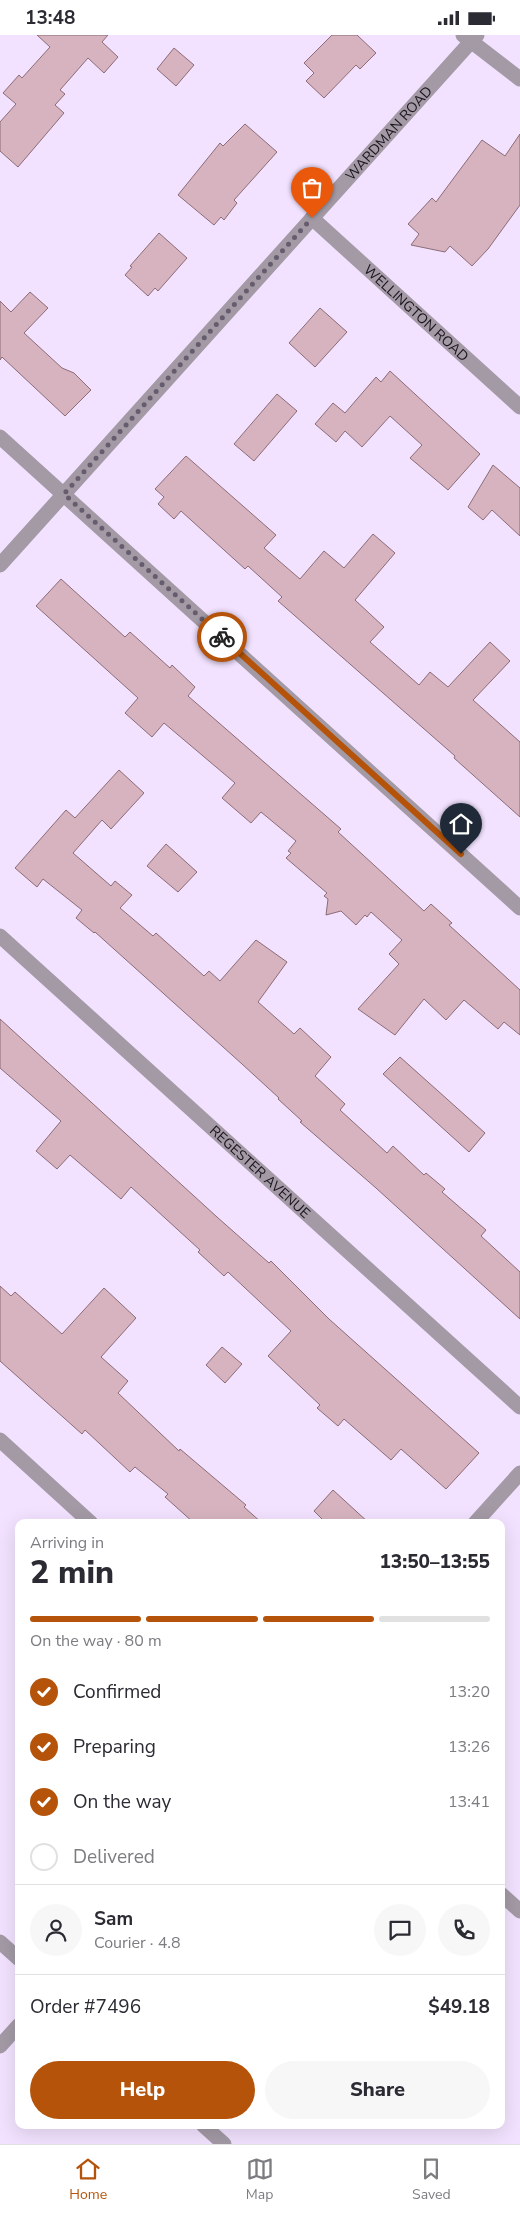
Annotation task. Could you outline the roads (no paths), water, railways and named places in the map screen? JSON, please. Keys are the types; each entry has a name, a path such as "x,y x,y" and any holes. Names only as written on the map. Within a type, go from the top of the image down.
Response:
{"street":[{"path":"471,37 520,79"},
{"name":"WARDMAN ROAD","path":"0,565 312,218 471,37"},
{"name":"WELLINGTON ROAD","path":"312,218 520,407"},
{"path":"0,437 520,907"},
{"name":"REGESTER AVENUE","path":"0,935 520,1407"},
{"path":"0,1440 88,1519"},
{"path":"480,1519 520,1473"},
{"path":"505,1898 520,1911"},
{"path":"0,1942 15,1955"},
{"path":"0,2046 15,2029"},
{"path":"207,2129 224,2144"}]}
